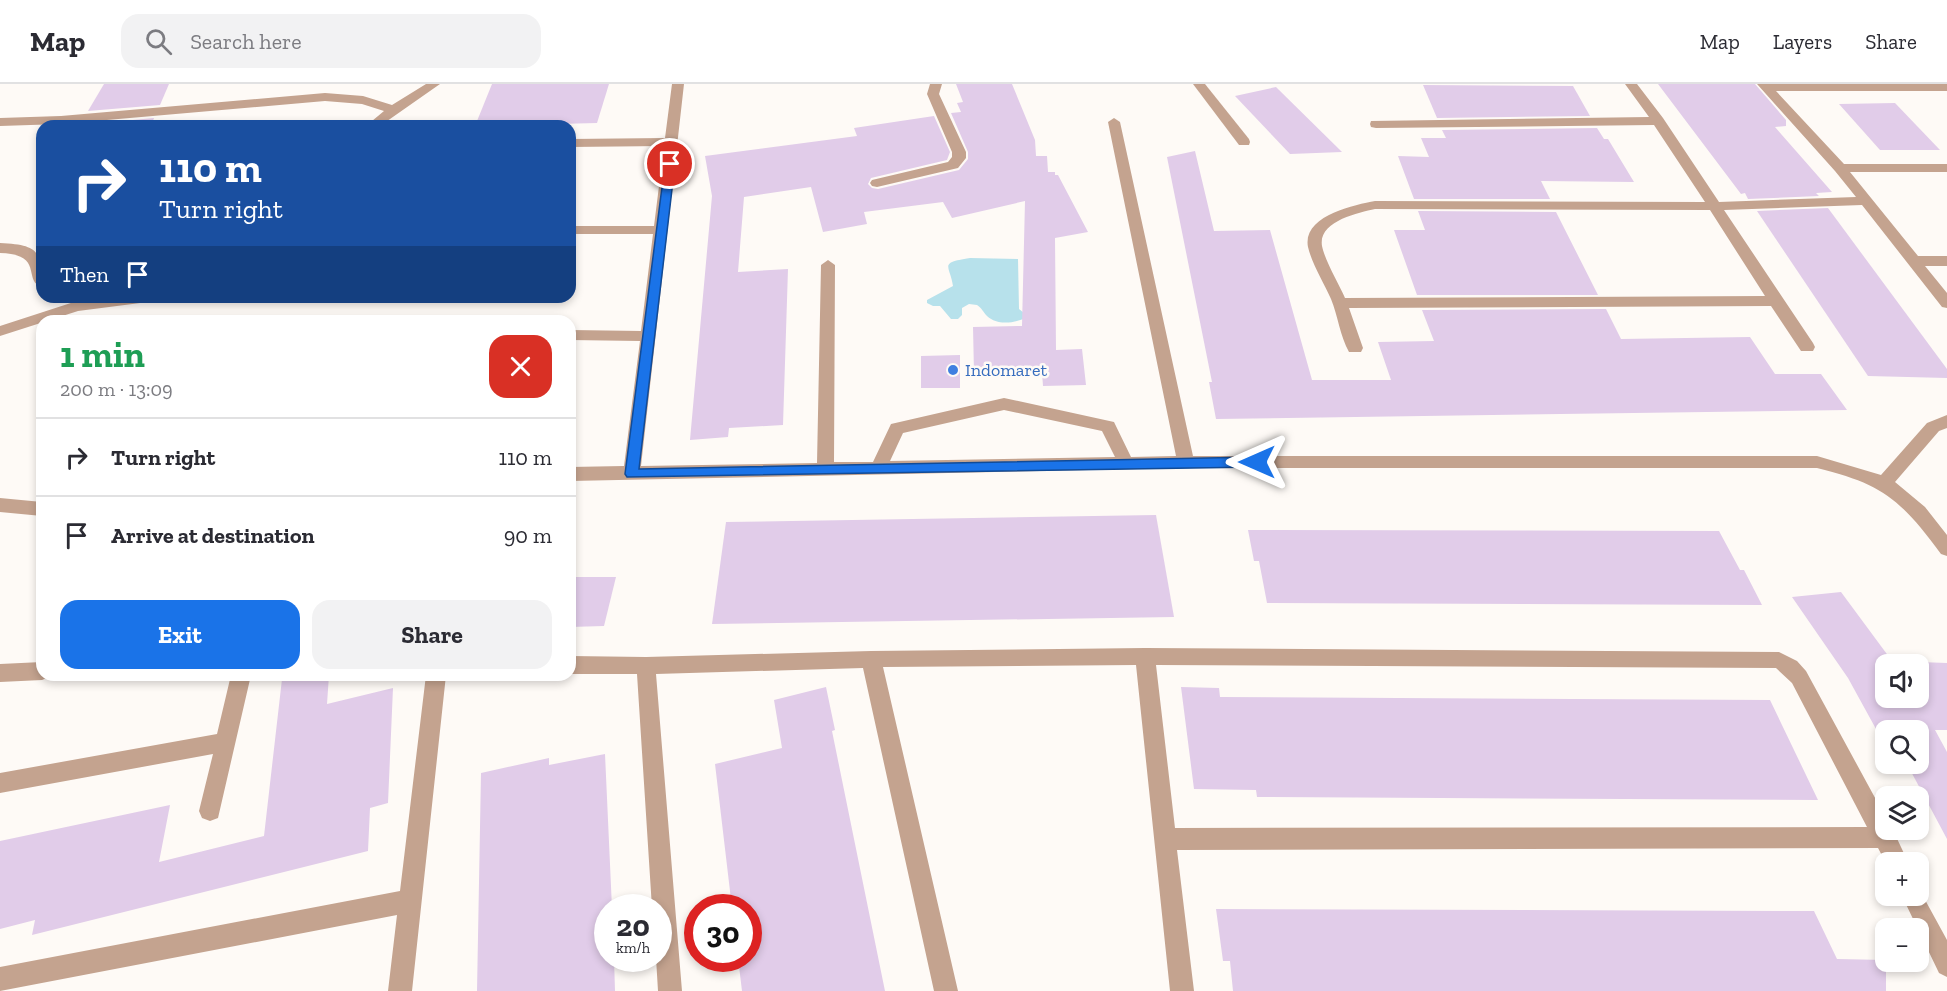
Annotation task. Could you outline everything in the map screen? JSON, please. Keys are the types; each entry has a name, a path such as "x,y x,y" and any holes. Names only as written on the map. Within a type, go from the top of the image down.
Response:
{"street":[{"path":"380,120 434,84"},
{"path":"632,474 678,84"},
{"path":"877,183 953,165 959,158 959,152 933,94 936,84"},
{"path":"1199,84 1244,142"},
{"path":"1631,84 1659,121 1774,301 1807,347"},
{"path":"1765,86 1947,87"},
{"path":"1765,86 1840,168 1947,303"},
{"path":"49,120 326,97 363,100 393,110"},
{"path":"0,122 36,121"},
{"path":"1376,124 1659,121"},
{"path":"1114,122 1186,462"},
{"path":"576,143 672,142"},
{"path":"1840,168 1947,168"},
{"path":"1355,348 1340,303 1315,246 1317,233 1330,220 1348,211 1375,205 1713,206 1865,201"},
{"path":"576,230 662,230"},
{"path":"0,248 26,251 34,256 36,262"},
{"path":"1915,261 1947,261"},
{"path":"825,469 828,265"},
{"path":"1340,303 1774,301"},
{"path":"38,315 66,303"},
{"path":"0,331 36,316"},
{"path":"576,335 648,336"},
{"path":"878,468 897,428 1004,404 1108,426 1126,463"},
{"path":"1885,482 1928,432 1947,421"},
{"path":"576,474 1186,462 1817,462 1857,471 1885,482 1904,495 1947,549"},
{"path":"0,505 36,509"},
{"path":"1146,656 1182,991"},
{"path":"576,665 646,666 871,659 1146,656 1779,660 1790,667 1798,677 1875,819"},
{"path":"871,659 946,991"},
{"path":"646,666 670,991"},
{"path":"0,673 36,671"},
{"path":"210,811 240,681"},
{"path":"400,991 435,681"},
{"path":"0,783 226,742"},
{"path":"1165,839 1875,837"},
{"path":"0,979 409,901"},
{"path":"1918,906 1947,965"}],"water":[{"path":"970,258 1018,259 1019,309 1029,317 1013,322 997,321 987,316 977,305 969,304 962,308 962,315 958,319 951,319 940,306 927,303 927,300 953,286 948,266 953,262"}],"building":[{"path":"104,84 169,84 160,105 88,111"},
{"path":"492,84 609,84 597,123 576,124 576,120 477,120"},
{"path":"956,84 1012,84 1035,140 1036,156 1047,156 1048,172 1055,172 1055,175 1058,175 1088,232 1055,238 1056,350 1082,349 1086,385 1043,386 1042,372 974,373 973,327 1022,326 1025,201 952,218 943,202 864,212 867,224 823,232 811,187 744,197 738,272 788,269 783,425 729,428 728,437 690,440 712,196 705,156 857,136 854,128 934,116 950,152 947,160 871,178 868,184 878,189 959,170 968,159 968,152 951,113 961,112 957,103 963,102"},
{"path":"1658,84 1755,84 1786,120 1786,126 1775,127 1832,192 1816,193 1819,196 1748,199 1745,193 1741,194"},
{"path":"1423,85 1573,86 1590,116 1437,118"},
{"path":"1276,87 1342,152 1290,154 1235,96"},
{"path":"1895,103 1940,150 1880,150 1839,104"},
{"path":"1597,128 1604,139 1608,139 1634,182 1541,181 1550,199 1414,199 1398,156 1429,157 1421,138 1446,138 1442,130"},
{"path":"1195,151 1214,231 1270,230 1312,380 1391,380 1378,342 1434,341 1422,310 1606,309 1621,339 1750,337 1775,374 1821,374 1847,410 1216,419 1209,382 1212,382 1167,157"},
{"path":"1828,208 1947,369 1947,378 1868,376 1757,211"},
{"path":"1418,211 1556,212 1598,295 1417,295 1394,230 1425,230"},
{"path":"960,355 960,388 921,388 921,356"},
{"path":"1156,515 1174,617 712,624 726,522"},
{"path":"1248,530 1719,531 1740,570 1744,570 1762,605 1267,603 1259,561 1254,561"},
{"path":"576,577 616,577 604,626 576,627"},
{"path":"1841,592 1887,654 1875,654 1875,708 1929,708 1929,662 1947,663 1947,730 1935,730 1947,752 1947,839 1929,805 1929,786 1919,786 1912,774 1929,774 1929,720 1875,720 1875,727 1848,678 1792,597"},
{"path":"282,681 329,681 327,704 393,688 388,803 370,808 368,851 32,935 35,920 0,929 0,841 170,805 159,862 264,836"},
{"path":"826,687 835,730 832,731 885,991 742,991 740,972 762,972 762,894 730,894 715,764 782,748 774,700"},
{"path":"1181,687 1219,688 1220,697 1770,700 1818,800 1257,797 1256,790 1194,789"},
{"path":"605,754 611,894 594,894 594,972 614,972 615,991 477,991 481,773 549,758 549,765"},
{"path":"1216,909 1814,911 1837,959 1875,960 1875,972 1886,972 1886,991 1233,991 1230,961 1223,961"}],"place":[{"name":"Indomaret","path":"953,370"}],"route":[{"path":"670,164 632,474 1257,462"}]}
